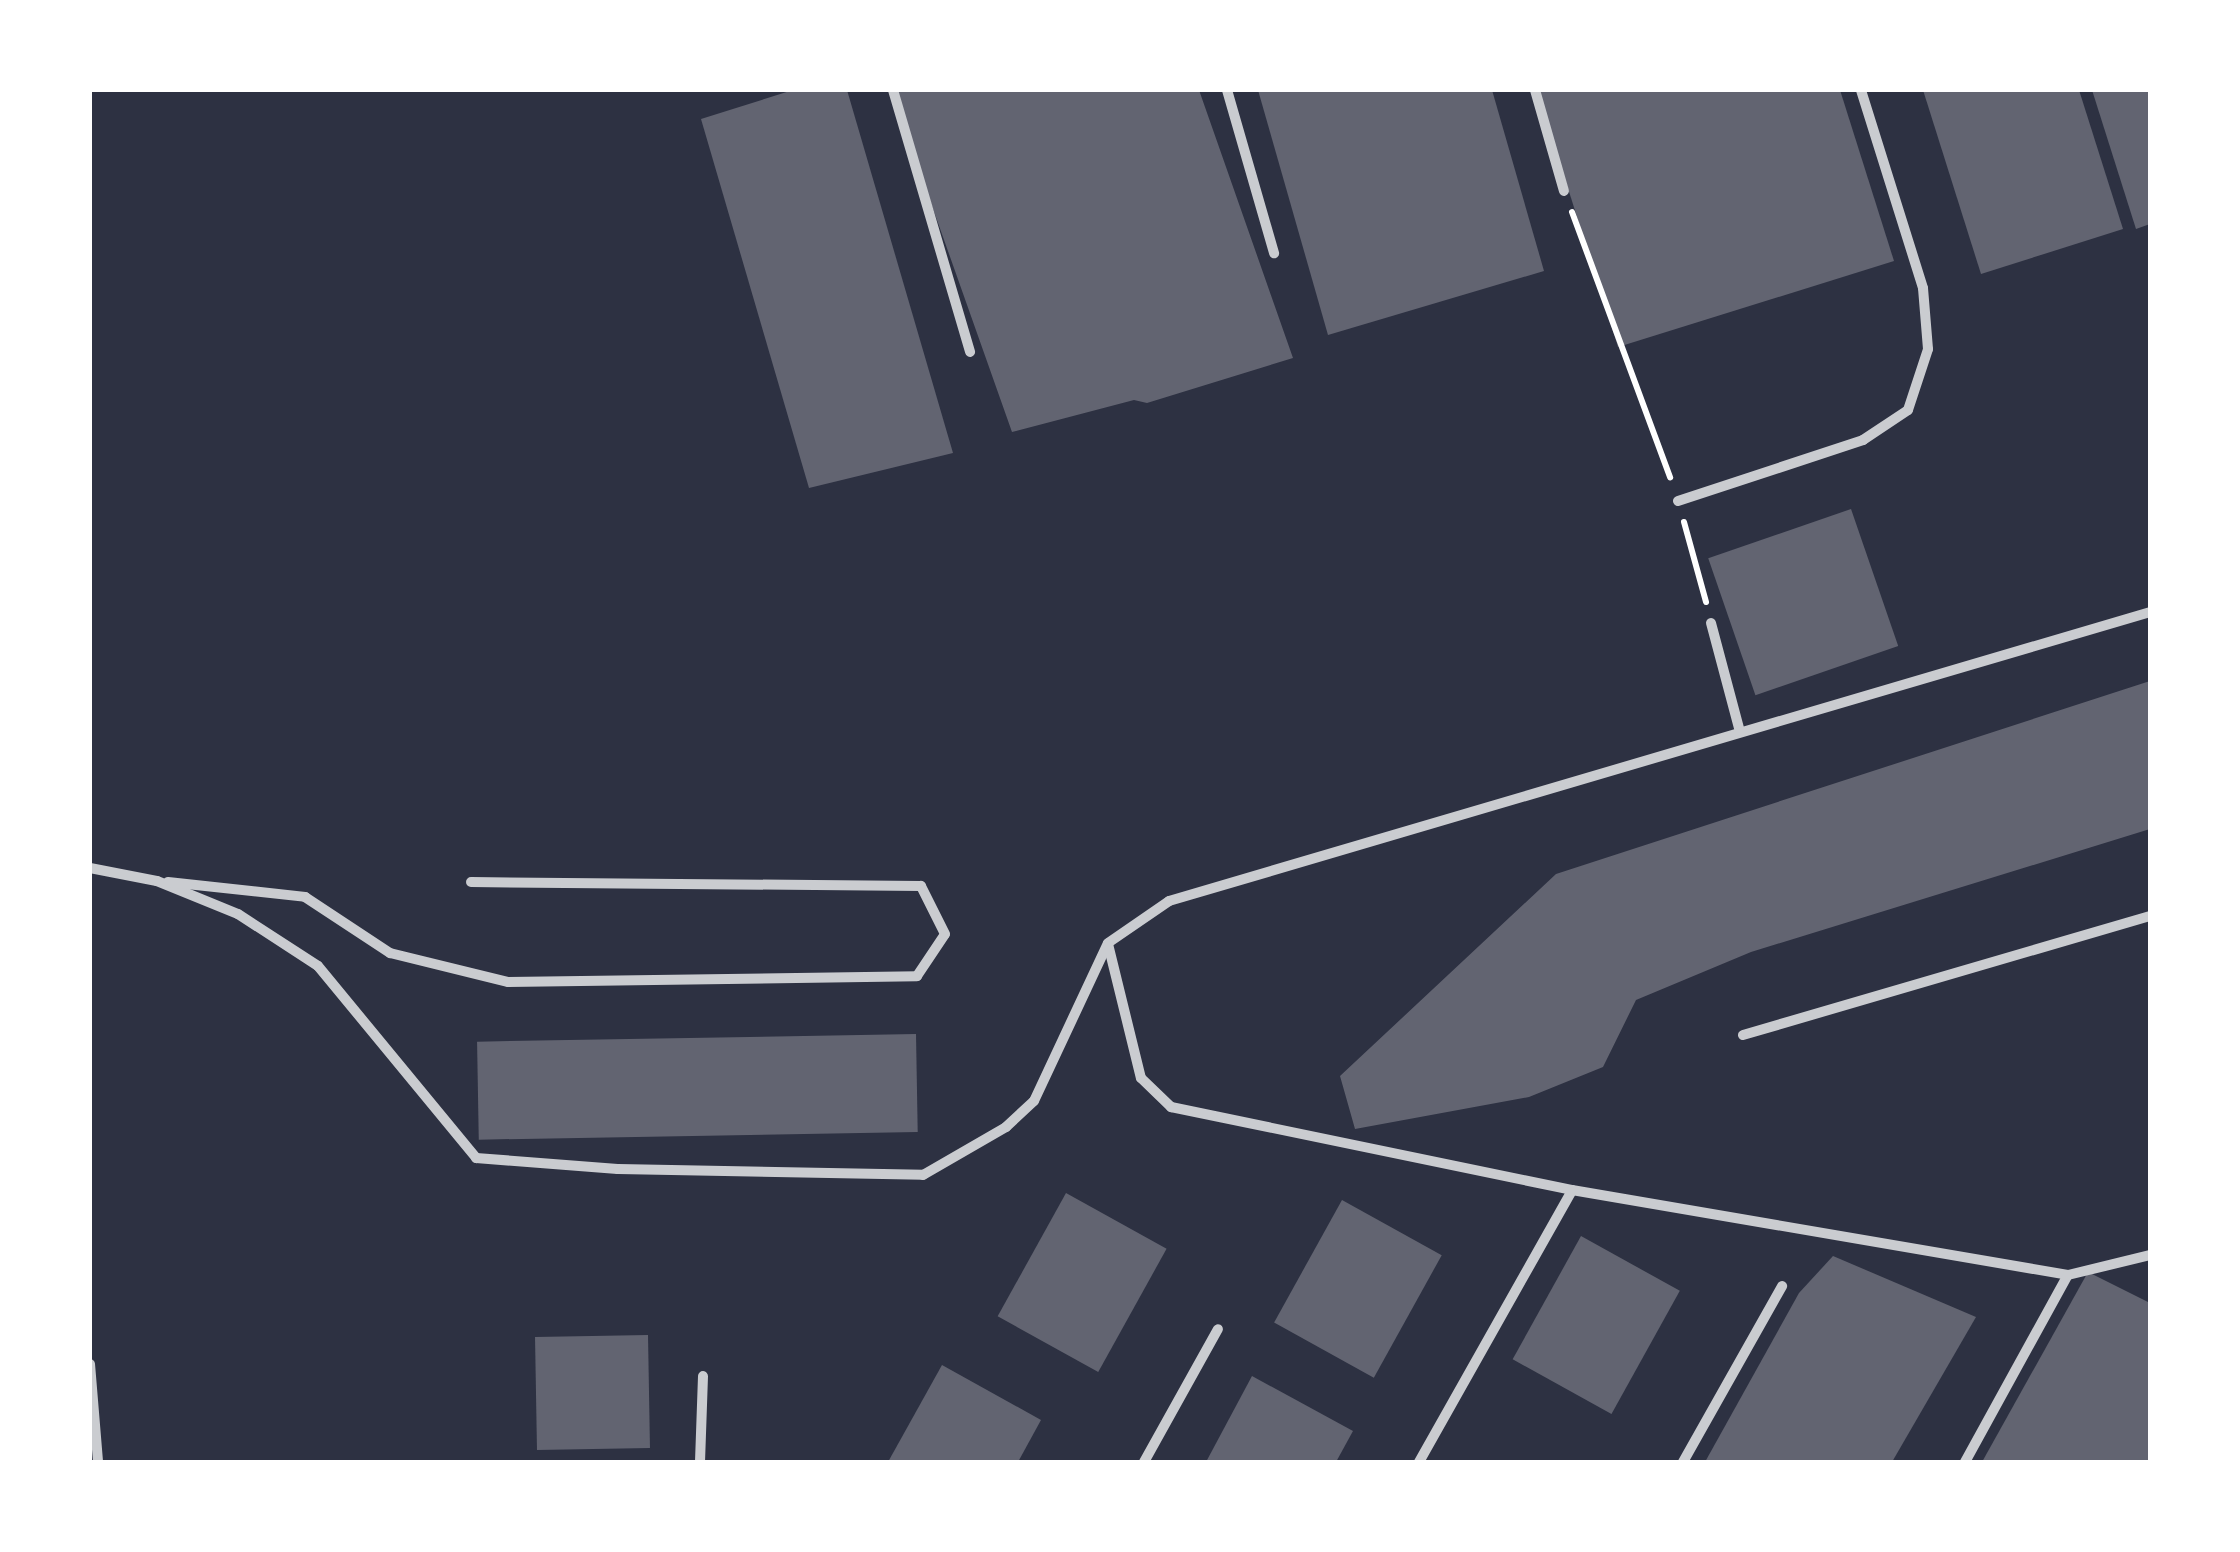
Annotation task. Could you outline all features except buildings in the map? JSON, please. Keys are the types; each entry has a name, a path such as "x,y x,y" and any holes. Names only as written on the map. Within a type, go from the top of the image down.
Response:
{"street":[{"path":"893,90 970,352"},
{"path":"1226,90 1274,253"},
{"path":"1535,90 1564,191"},
{"path":"1678,501 1863,440 1908,410 1928,349 1923,288 1862,90"},
{"path":"157,881 238,914 318,966 476,1158 618,1169 922,1176 1006,1127 1034,1101 1108,943 1170,902 1739,728 2150,612"},
{"path":"1712,622 1739,728"},
{"path":"90,868 157,881 305,897 390,953 508,982 917,976 945,934 921,886 472,882"},
{"path":"1743,1035 2150,916"},
{"path":"1108,943 1141,1078 1171,1106 1572,1190 2068,1275 2150,1255"},
{"path":"1419,1462 1572,1190"},
{"path":"1966,1462 2068,1275"},
{"path":"1683,1462 1782,1286"},
{"path":"1144,1462 1218,1330"},
{"path":"90,1364 98,1462"},
{"path":"700,1462 703,1376"}],"path":[{"path":"1564,191 1678,501 1712,622"}]}
